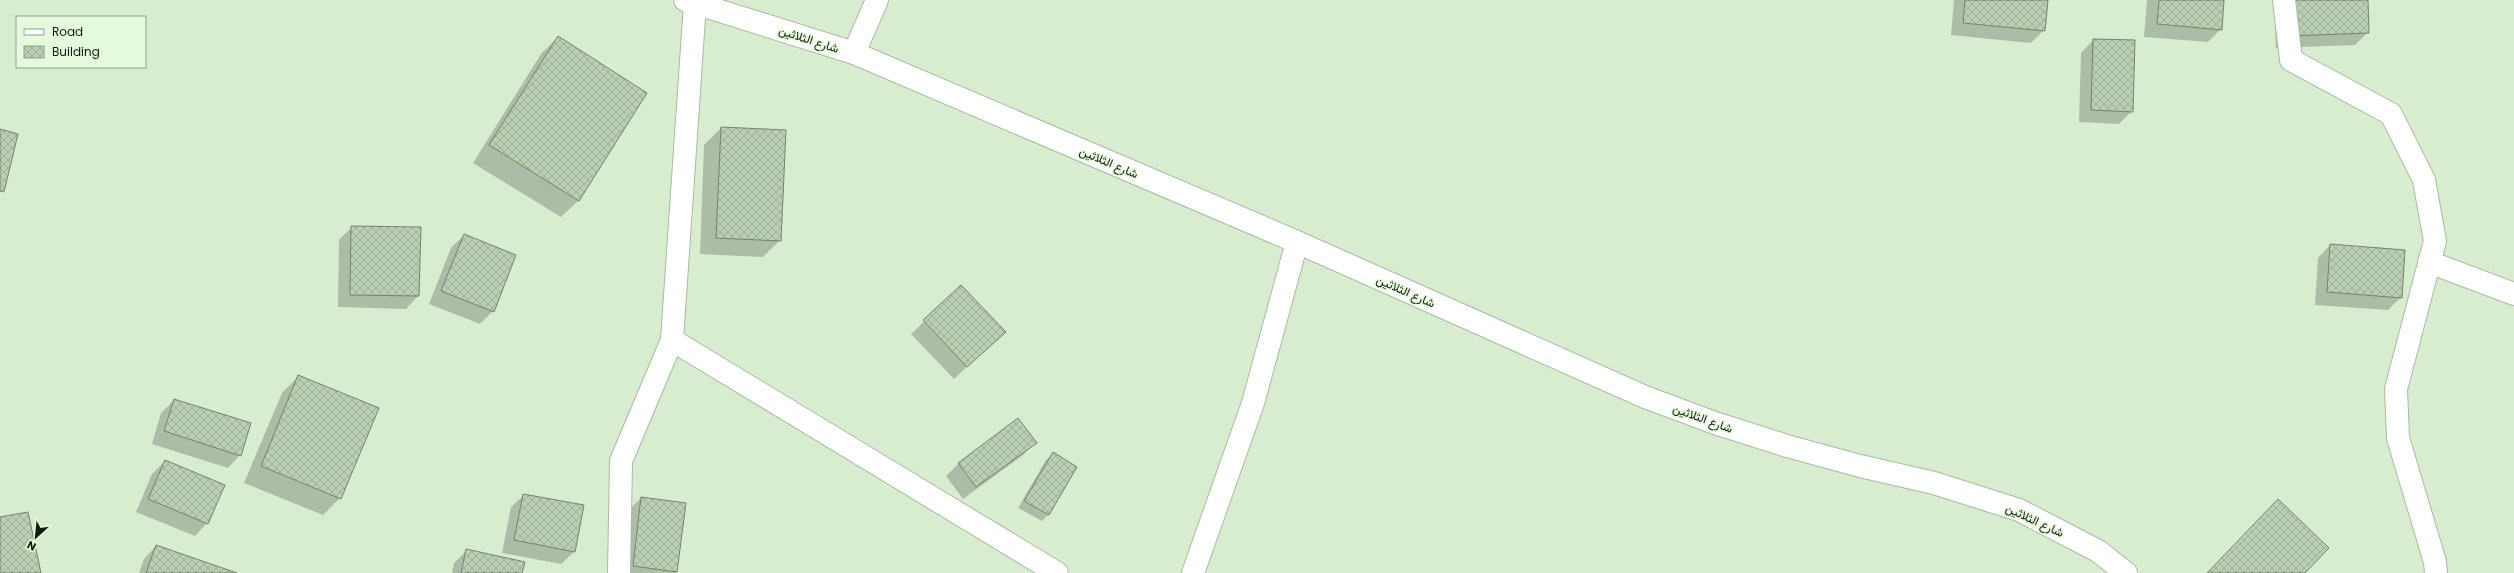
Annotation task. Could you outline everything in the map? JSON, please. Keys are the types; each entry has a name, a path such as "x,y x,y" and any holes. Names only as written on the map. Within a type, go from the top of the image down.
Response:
{"street":[{"path":"854,53 877,0"},
{"path":"2284,0 2291,60 2391,114 2424,180 2435,241 2396,389 2398,438 2435,562 2436,573"},
{"path":"619,573 621,462 672,340 690,1"},
{"name":"شارع الثلاثين","path":"690,1 854,53 1297,242 1576,368 1715,423 1860,466 1934,483 2019,510 2098,551 2126,573"},
{"path":"1193,573 1252,403 1297,242"},
{"path":"2429,262 2514,294"},
{"path":"672,340 1057,573"}],"building":[{"path":"1965,0 2048,0 2045,31 1963,23"},
{"path":"2159,0 2224,0 2222,30 2157,24"},
{"path":"2287,0 2368,0 2369,33 2289,36"},
{"path":"558,36 647,93 579,201 489,145"},
{"path":"2093,39 2135,40 2133,112 2091,110"},
{"path":"721,127 786,130 781,241 716,238"},
{"path":"0,129 18,134 4,192 0,191"},
{"path":"351,226 421,227 419,296 350,295"},
{"path":"464,234 516,255 494,312 441,291"},
{"path":"2330,244 2405,250 2402,298 2327,292"},
{"path":"961,285 1006,332 967,367 923,320"},
{"path":"298,375 379,408 341,499 261,466"},
{"path":"174,399 251,423 241,456 164,431"},
{"path":"1018,418 1037,443 976,487 958,463"},
{"path":"1053,452 1077,467 1049,515 1024,501"},
{"path":"165,460 225,485 208,524 148,499"},
{"path":"523,494 584,505 575,552 514,540"},
{"path":"641,497 686,503 677,572 633,566"},
{"path":"2278,499 2329,548 2305,573 2207,573"},
{"path":"28,512 41,573 0,573 0,517"},
{"path":"156,545 237,573 146,573"},
{"path":"466,549 525,562 522,573 461,573"}]}
